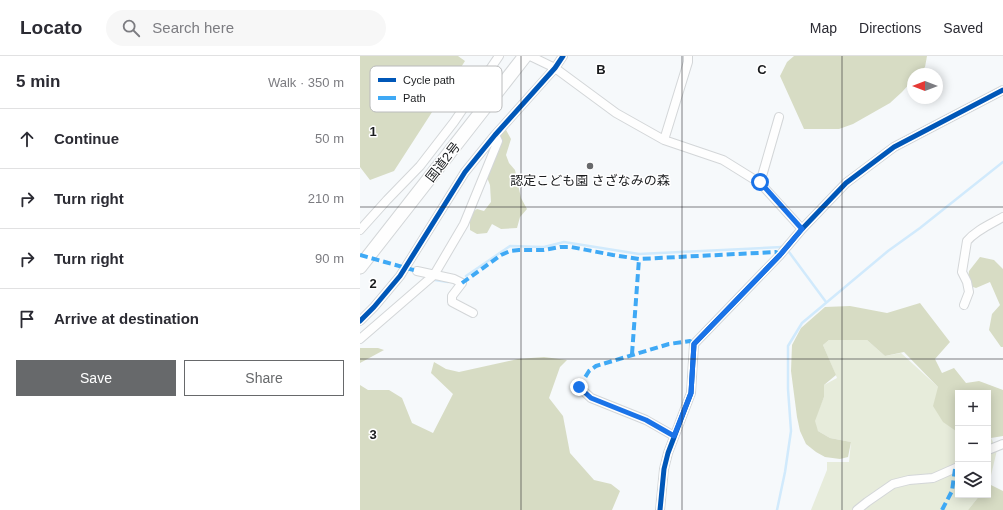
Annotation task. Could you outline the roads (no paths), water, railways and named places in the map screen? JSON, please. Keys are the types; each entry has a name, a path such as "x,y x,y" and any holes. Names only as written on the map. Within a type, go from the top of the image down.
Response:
{"highway":[{"name":"国道2号","path":"502,86 525,56"},
{"name":"国道2号","path":"363,265 482,112"}],"street":[{"path":"492,66 499,56"},
{"path":"530,56 552,67 616,113 664,140 723,160 760,182 802,229"},
{"path":"360,321 400,276 465,172 552,67 563,56"},
{"path":"664,140 688,62 688,56"},
{"path":"660,510 664,469 668,453 691,393 694,344 780,255 802,229 846,183 894,147 1003,90"},
{"path":"360,230 420,166 461,112"},
{"path":"760,182 779,117"},
{"path":"360,339 434,275 464,224 498,141 495,135"},
{"path":"964,305 969,292 962,272 967,241 970,237 985,227 1003,217"},
{"path":"417,271 454,278 462,283 452,296 452,302 472,313"},
{"path":"579,387 591,398 646,420 674,436"},
{"path":"991,449 1003,444"},
{"path":"857,510 893,484 909,480 934,478 955,468"}],"waterway":[{"path":"777,510 785,472 791,431 788,389 788,346 802,323 888,251 920,228 1003,162"},
{"path":"466,276 510,246 544,247 564,242 639,254 782,247"},
{"path":"789,252 826,302"},
{"path":"435,280 448,282"}],"place":[{"name":"認定こども園 さざなみの森","path":"590,166"}]}
